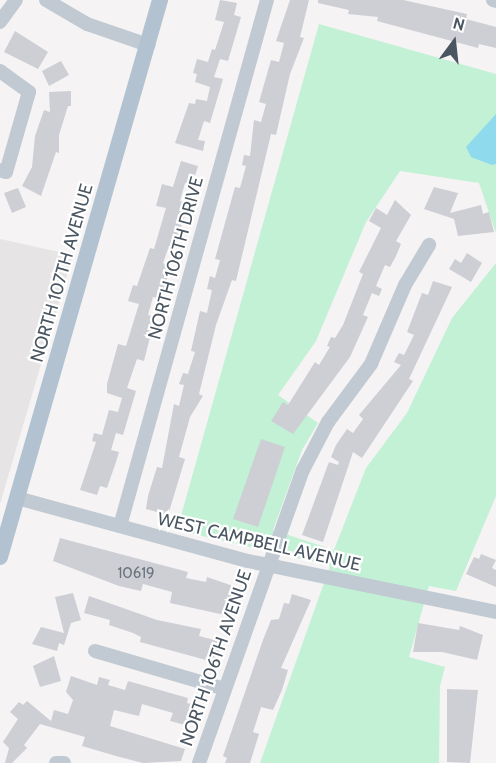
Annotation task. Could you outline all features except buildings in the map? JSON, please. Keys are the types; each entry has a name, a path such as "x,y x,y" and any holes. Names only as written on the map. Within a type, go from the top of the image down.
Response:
{"main road":[{"name":"NORTH 107TH AVENUE","path":"0,557 160,0"}],"street":[{"path":"0,22 16,0"},
{"path":"45,0 87,24 148,45"},
{"name":"NORTH 106TH DRIVE","path":"120,526 267,0"},
{"path":"0,71 29,92 3,171"},
{"name":"NORTH 106TH AVENUE","path":"199,763 268,566 315,445 371,364 405,285 429,245"},
{"name":"WEST CAMPBELL AVENUE","path":"17,498 268,566 496,612"},
{"path":"95,651 225,689"}],"shaded area":[{"path":"0,239 73,255 0,504"}],"green space":[{"path":"319,24 496,74 496,233 479,183 400,171 366,222 316,341 278,395 318,423 302,450 273,530 334,550 366,468 407,413 452,318 496,263 496,496 456,591 429,586 409,657 445,667 440,686 439,763 260,763 330,566 177,530"}],"water":[{"path":"496,114 496,164 492,165 471,157 466,147"}]}
